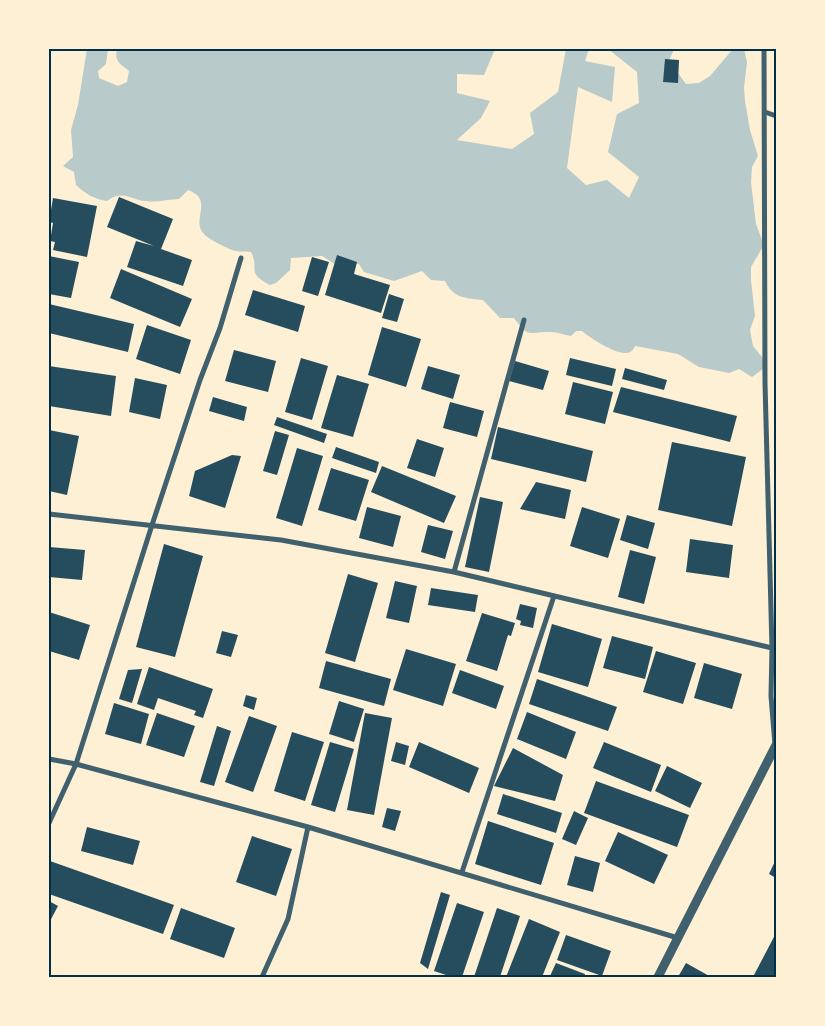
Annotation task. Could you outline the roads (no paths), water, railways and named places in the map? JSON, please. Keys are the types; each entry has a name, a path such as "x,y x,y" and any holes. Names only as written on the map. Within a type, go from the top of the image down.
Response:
{"street":[{"path":"658,977 776,746 771,696 772,648 765,384 764,49"},
{"path":"765,112 776,116"},
{"path":"49,823 76,764 200,380 220,328 241,258"},
{"path":"454,572 524,320"},
{"path":"49,514 281,540 454,572 772,648"},
{"path":"462,872 554,596"},
{"path":"49,760 76,764 308,827 678,938"},
{"path":"262,977 288,919 308,827"}]}
